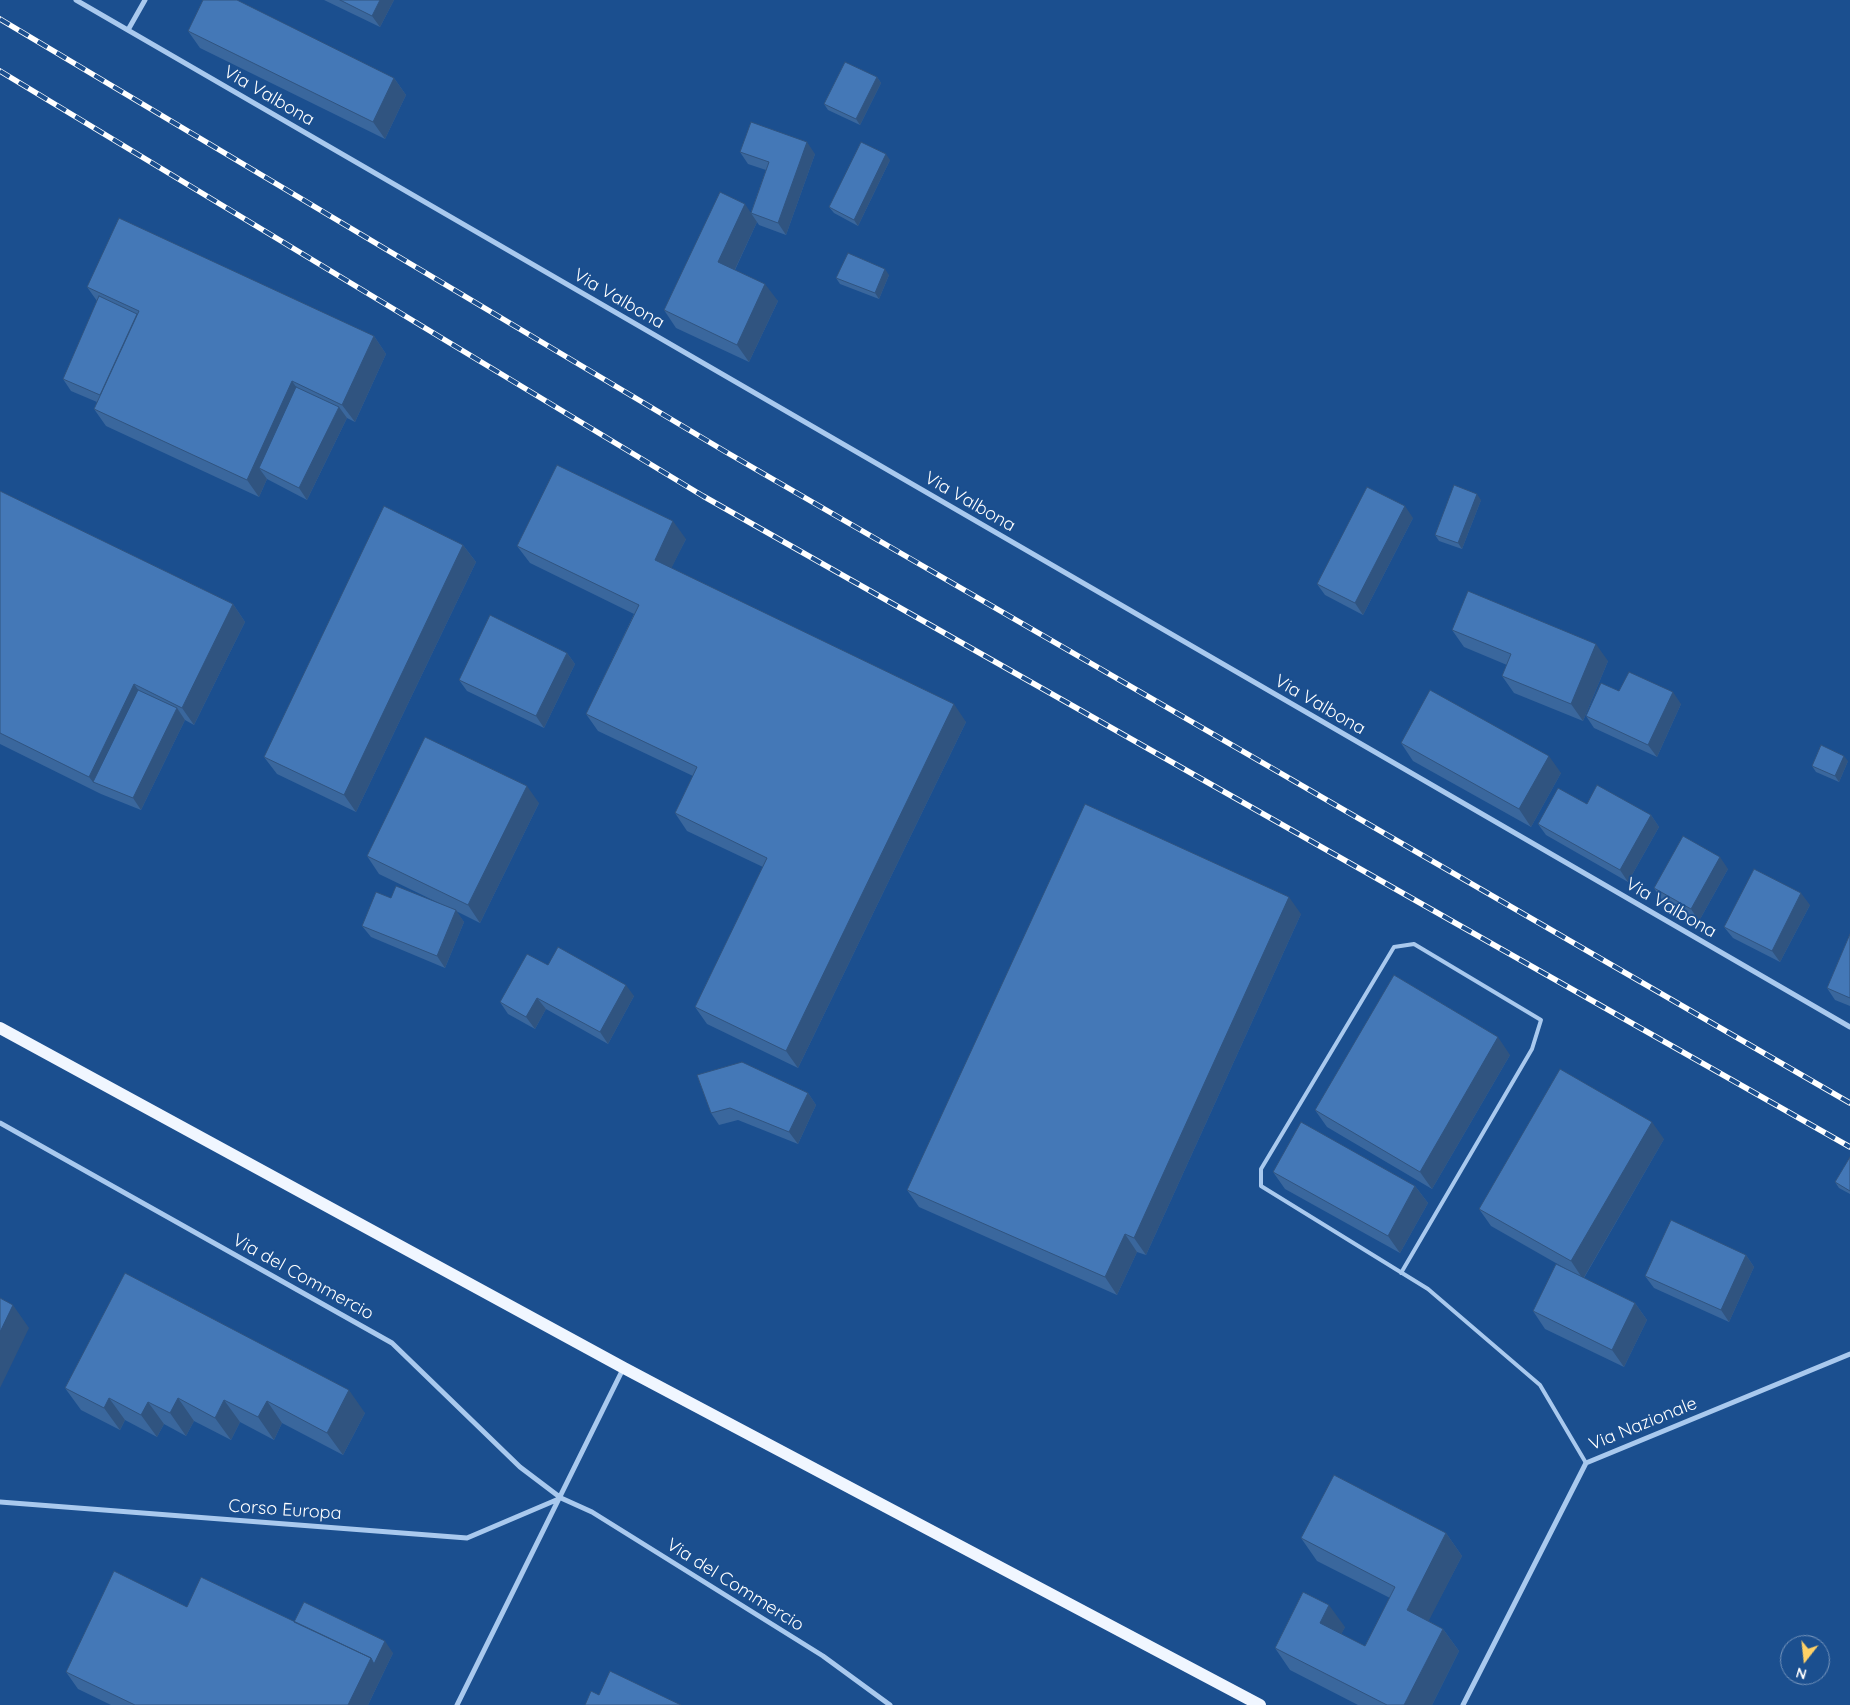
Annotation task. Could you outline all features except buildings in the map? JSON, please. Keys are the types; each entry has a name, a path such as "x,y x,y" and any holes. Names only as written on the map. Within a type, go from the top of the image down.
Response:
{"main road":[{"path":"0,1028 624,1368 1260,1705"}],"street":[{"name":"Via Valbona","path":"76,0 1850,1027"},
{"path":"128,30 145,0"},
{"name":"Via del Commercio","path":"0,1123 392,1343 520,1467 561,1498 592,1512 823,1656 890,1705"},
{"name":"Via Nazionale","path":"1463,1705 1586,1463 1850,1354"},
{"path":"457,1705 624,1368"},
{"name":"Corso Europa","path":"0,1502 467,1538 561,1498"}],"lane":[{"path":"1401,1273 1532,1049 1541,1020 1414,944 1394,947 1261,1169 1261,1186 1428,1290 1540,1385 1586,1463"}],"railway":[{"path":"0,19 726,452 1850,1103"},
{"path":"0,71 703,496 1850,1147"}]}
